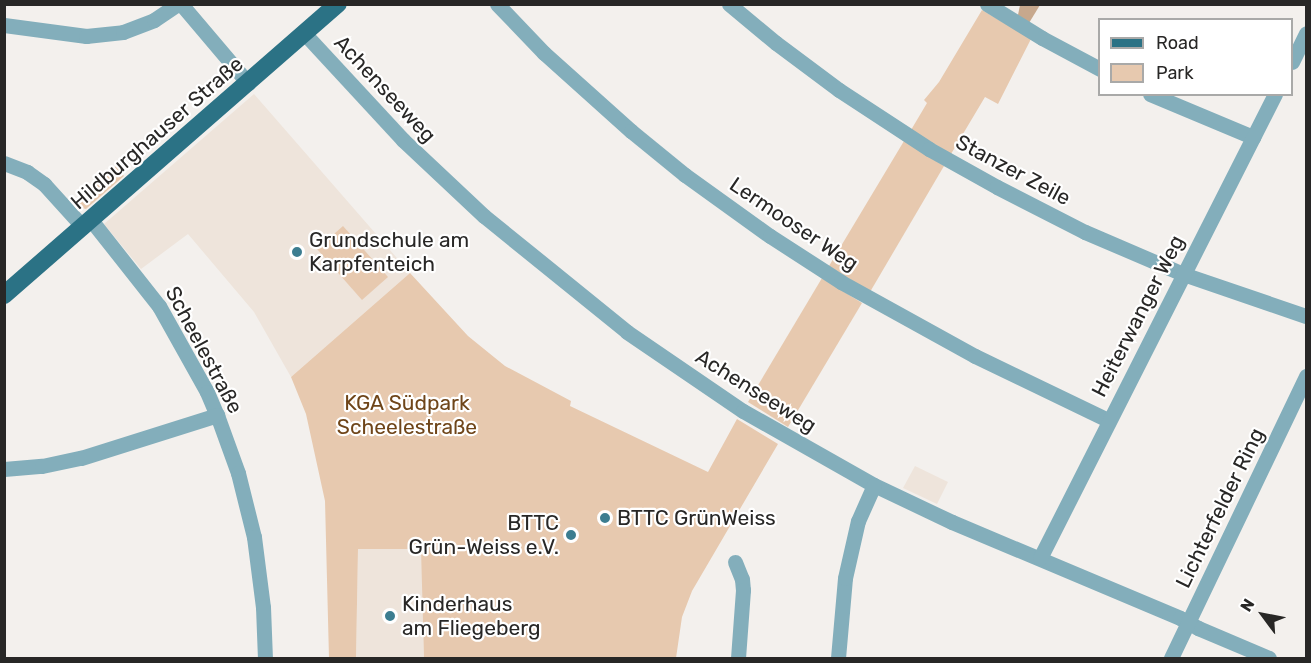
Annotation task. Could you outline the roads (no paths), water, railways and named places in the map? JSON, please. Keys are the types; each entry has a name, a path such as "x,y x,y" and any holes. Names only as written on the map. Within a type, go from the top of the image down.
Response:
{"main road":[{"name":"Hildburghauser Straße","path":"4,295 338,4"}],"street":[{"path":"4,25 86,36 123,32 153,20 179,4 248,83"},
{"name":"Lermooser Weg","path":"497,4 544,53 631,131 685,175 770,236 841,282 975,357 1108,420"},
{"name":"Stanzer Zeile","path":"729,4 839,90 929,149 1040,210 1184,274 1306,316"},
{"path":"987,4 1042,38 1098,68"},
{"name":"Achenseeweg","path":"304,33 403,140 484,216 574,291 655,352 763,424 874,484 1269,658"},
{"path":"1293,60 1306,33"},
{"path":"1155,96 1253,137"},
{"name":"Heiterwanger Weg","path":"1040,558 1274,96"},
{"name":"Scheelestraße","path":"4,163 27,172 44,184 87,223 159,306 207,392 238,473 254,537 263,607 265,658"},
{"name":"Lichterfelder Ring","path":"1172,658 1306,376"},
{"path":"4,469 42,466 81,458 217,415"},
{"path":"838,658 844,578 858,521 874,484"},
{"path":"735,562 742,579 743,590 738,658"}],"place":[{"name":"Grundschule am Karpfenteich","path":"297,252"},
{"name":"BTTC GrünWeiss","path":"605,518"},
{"name":"BTTC Grün-Weiss e.V.","path":"571,535"},
{"name":"Kinderhaus am Fliegeberg","path":"390,616"}],"park label":[{"name":"KGA Südpark Scheelestraße","path":"407,415"}]}
